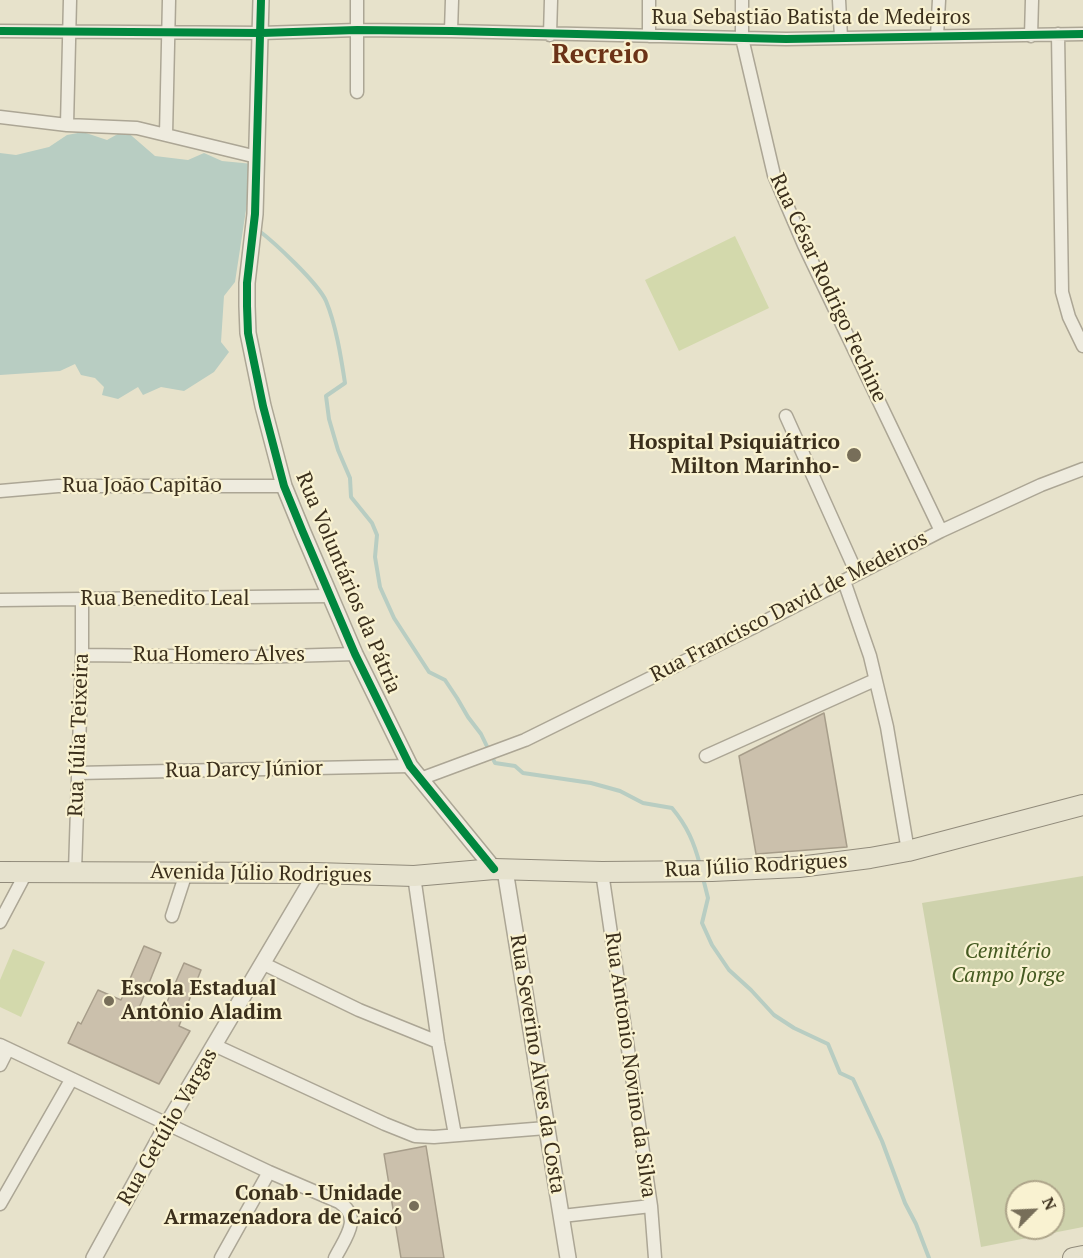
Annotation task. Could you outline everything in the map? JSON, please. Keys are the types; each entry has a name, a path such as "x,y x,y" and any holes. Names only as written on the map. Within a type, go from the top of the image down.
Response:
{"main road":[{"name":"Rua Júlio Rodrigues","path":"500,869 602,872 799,867 908,851 1083,805"},
{"name":"Avenida Júlio Rodrigues","path":"27,871 80,878 102,872 414,876 500,869"},
{"path":"0,872 27,871"},
{"path":"1073,1258 1083,1256"}],"street":[{"path":"67,125 70,0"},
{"path":"166,135 169,0"},
{"name":"Rua Voluntários da Pátria","path":"261,0 255,214 247,283 248,333 262,406 284,486 355,654 410,766 500,869"},
{"path":"357,0 357,92"},
{"path":"451,31 452,0"},
{"path":"550,34 551,0"},
{"path":"649,0 650,36"},
{"name":"Rua César Rodrigo Fechine","path":"742,0 741,38 774,175 804,245 942,531"},
{"path":"840,0 841,37"},
{"path":"937,36 939,0"},
{"path":"1031,36 1032,0"},
{"name":"Rua Sebastião Batista de Medeiros","path":"0,31 261,33 357,30 741,38 1083,34"},
{"path":"1058,34 1062,292 1069,317 1083,346"},
{"path":"0,117 67,125 137,128 257,157"},
{"path":"786,417 857,574"},
{"name":"Rua Francisco David de Medeiros","path":"420,779 497,751 548,729 942,531 1041,485 1083,469"},
{"name":"Rua João Capitão","path":"0,491 58,486 284,486"},
{"path":"844,581 876,680 908,851"},
{"name":"Rua Benedito Leal","path":"0,600 330,596"},
{"name":"Rua Júlia Teixeira","path":"80,878 77,772 82,600"},
{"name":"Rua Homero Alves","path":"82,655 254,657 355,654"},
{"path":"706,756 876,680"},
{"name":"Rua Darcy Júnior","path":"77,772 410,766"},
{"name":"Rua Severino Alves da Costa","path":"500,869 568,1258"},
{"path":"0,922 27,871"},
{"name":"Rua Antonio Novino da Silva","path":"602,872 651,1206 655,1258"},
{"path":"172,916 186,873"},
{"name":"Rua Getúlio Vargas","path":"94,1258 168,1123 316,873"},
{"path":"414,876 438,1042 455,1135"},
{"path":"264,964 358,1010 438,1042"},
{"path":"214,1045 415,1136 546,1128"},
{"path":"0,1065 4,1047 269,1172 339,1202 347,1207 352,1215 352,1222 335,1258"},
{"path":"0,1204 71,1080"},
{"path":"221,1258 269,1172"},
{"path":"562,1216 651,1206"}],"green space":[{"path":"735,236 769,308 679,351 645,280"},
{"name":"Cemitério Campo Jorge","path":"1083,876 1083,1227 1065,1231 1065,1180 1005,1180 1005,1240 1017,1240 981,1247 922,903"},
{"path":"13,949 45,962 21,1017 0,1007 0,980"}],"shaded area":[{"path":"125,130 155,156 188,160 204,153 222,161 253,164 235,282 224,296 221,342 229,352 214,372 184,391 161,387 143,395 138,387 118,399 102,395 104,387 95,378 81,375 75,364 60,371 0,375 0,153 16,155 49,147 67,135 83,132 107,140"}],"building":[{"path":"824,713 847,847 756,854 739,756"},
{"path":"144,946 161,953 139,1008 160,1018 184,963 201,970 179,1026 190,1031 159,1084 68,1043 78,1022 81,1024 98,990 121,1000"},
{"name":"Conab - Unidade Armazenadora de Caicó","path":"426,1146 444,1258 401,1258 384,1154"}],"waterway":[{"path":"258,230 305,274 321,293 330,310 345,383 326,396 329,419 338,450 350,478 351,497 372,523 377,535 375,557 380,587 394,618 429,672 445,680 481,734 495,763 515,766 523,773 591,783 620,791 643,803 672,808 689,835 700,865"},
{"path":"703,878 708,898 702,923 712,945 729,970 774,1015 794,1028 828,1044 840,1073 853,1079 882,1141 929,1258"}],"cycle path":[{"path":"261,0 255,214 247,283 248,333 263,406 284,486 355,654 410,766 494,869"},
{"path":"0,31 261,33 357,30 786,39 1083,34"}],"place":[{"name":"Hospital Psiquiátrico Milton Marinho-","path":"854,455"},
{"name":"Escola Estadual Antônio Aladim","path":"109,1001"},
{"name":"Conab - Unidade Armazenadora de Caicó","path":"414,1206"}],"district":[{"name":"Recreio","path":"600,55"}]}
